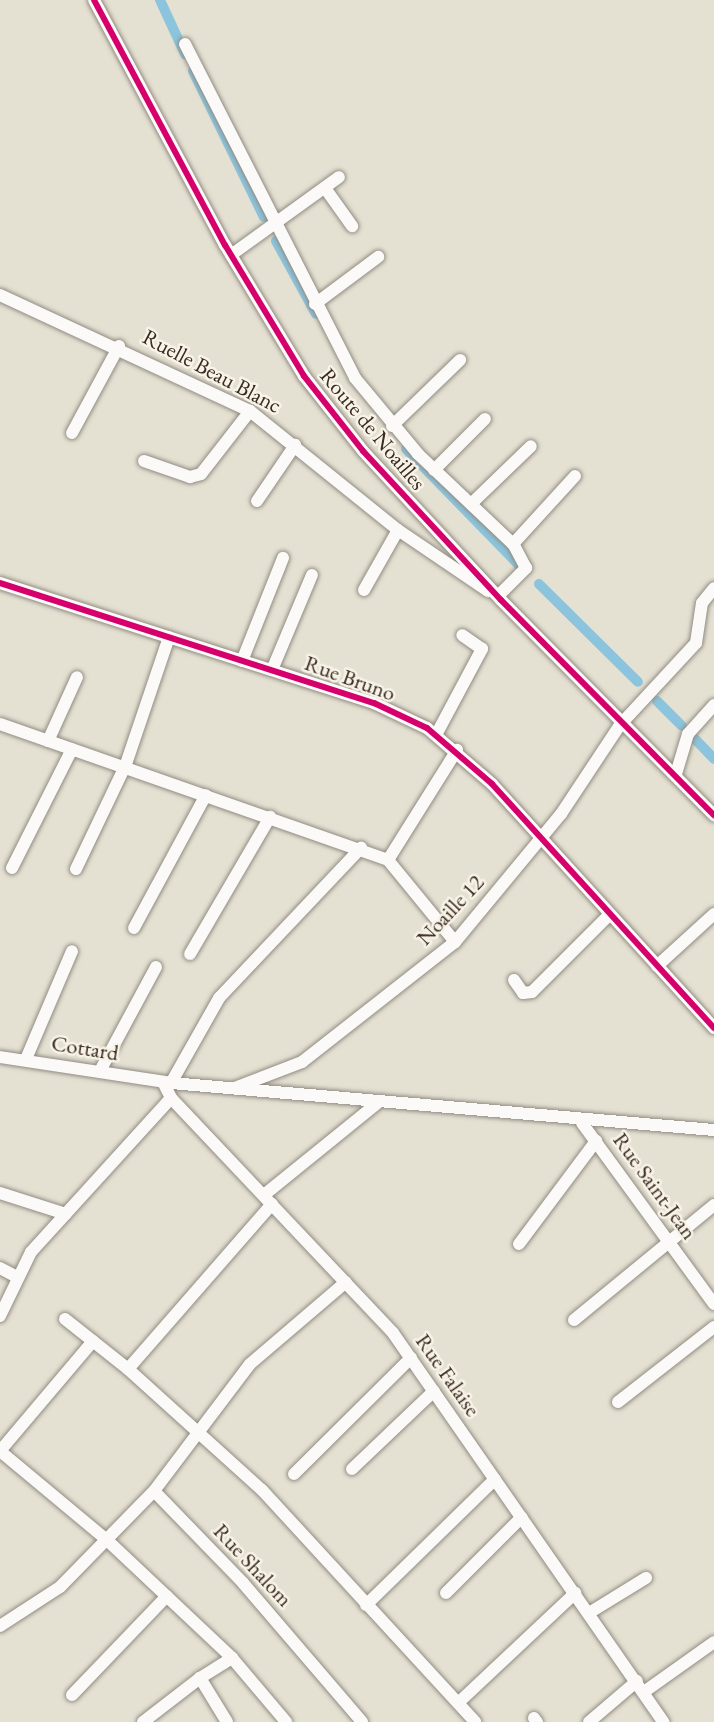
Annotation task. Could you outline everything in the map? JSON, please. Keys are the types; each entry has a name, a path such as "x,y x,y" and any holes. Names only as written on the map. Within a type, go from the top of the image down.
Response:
{"street":[{"name":"Route de Noailles","path":"94,0 231,255 312,385 363,451 499,598 620,725 676,774 714,815"},
{"path":"186,44 315,304 355,378 392,426 434,470 513,544 526,568 499,598"},
{"path":"231,255 277,224 339,177"},
{"path":"325,188 351,226"},
{"path":"315,304 378,257"},
{"name":"Ruelle Beau Blanc","path":"0,295 119,346 250,411 295,445 398,531 499,598"},
{"path":"72,434 119,346"},
{"path":"392,426 460,360"},
{"path":"144,461 190,477 201,474 250,411"},
{"path":"434,470 484,419"},
{"path":"257,501 295,445"},
{"path":"471,504 531,447"},
{"path":"513,544 575,476"},
{"path":"364,590 398,531"},
{"path":"242,661 283,558"},
{"path":"272,670 312,575"},
{"name":"Rue Bruno","path":"0,583 374,703 436,735 457,750 714,1028"},
{"name":"Noaille 12","path":"233,1088 302,1062 455,942 539,841 620,725 696,643 702,603 714,588"},
{"path":"436,735 482,649 462,635"},
{"path":"76,869 126,764 169,637"},
{"path":"48,741 77,677"},
{"path":"676,774 688,734 714,705"},
{"path":"0,724 72,749 126,764 206,795 361,848 388,860 455,942"},
{"path":"12,868 72,749"},
{"path":"388,860 457,750"},
{"path":"134,928 206,795"},
{"path":"190,954 270,817"},
{"path":"167,1083 219,998 361,848"},
{"path":"657,966 714,914"},
{"path":"514,980 523,993 531,992 609,915"},
{"path":"26,1059 72,951"},
{"path":"100,1071 156,967"},
{"name":"Cottard","path":"3,1056 167,1083 380,1101 582,1123 714,1130"},
{"name":"Rue Falaise","path":"167,1083 171,1098 346,1282 411,1358 663,1722"},
{"path":"0,1316 17,1278 66,1214 171,1098"},
{"path":"128,1369 268,1200 380,1101"},
{"name":"Rue Saint-Jean","path":"582,1123 714,1304"},
{"path":"519,1244 596,1141"},
{"path":"0,1192 66,1214"},
{"path":"574,1320 668,1239 714,1205"},
{"path":"0,1268 17,1278"},
{"path":"0,1626 60,1587 108,1541 154,1491 250,1364 346,1282"},
{"path":"65,1319 128,1369 262,1490 476,1722"},
{"path":"618,1402 714,1328"},
{"path":"93,1341 0,1451 108,1541 167,1596 232,1658 286,1722"},
{"path":"294,1474 411,1358"},
{"path":"352,1469 434,1391"},
{"path":"366,1605 495,1479"},
{"name":"Rue Shalom","path":"154,1491 243,1583 362,1722"},
{"path":"446,1593 522,1517"},
{"path":"589,1613 646,1578"},
{"path":"458,1703 575,1593"},
{"path":"72,1695 167,1596"},
{"path":"644,1692 714,1642"},
{"path":"143,1722 200,1678 232,1658"},
{"path":"200,1678 227,1722"},
{"path":"589,1722 636,1681"}],"waterway":[{"path":"160,0 185,54"},
{"path":"193,71 264,217"},
{"path":"276,241 316,314"},
{"path":"406,449 519,565"},
{"path":"539,584 638,682"},
{"path":"657,701 682,726"},
{"path":"692,736 714,759"}],"cycle path":[{"path":"94,0 225,245 304,376 363,451 501,600 714,815"},
{"path":"0,583 374,703 427,728 492,784 714,1028"}]}
